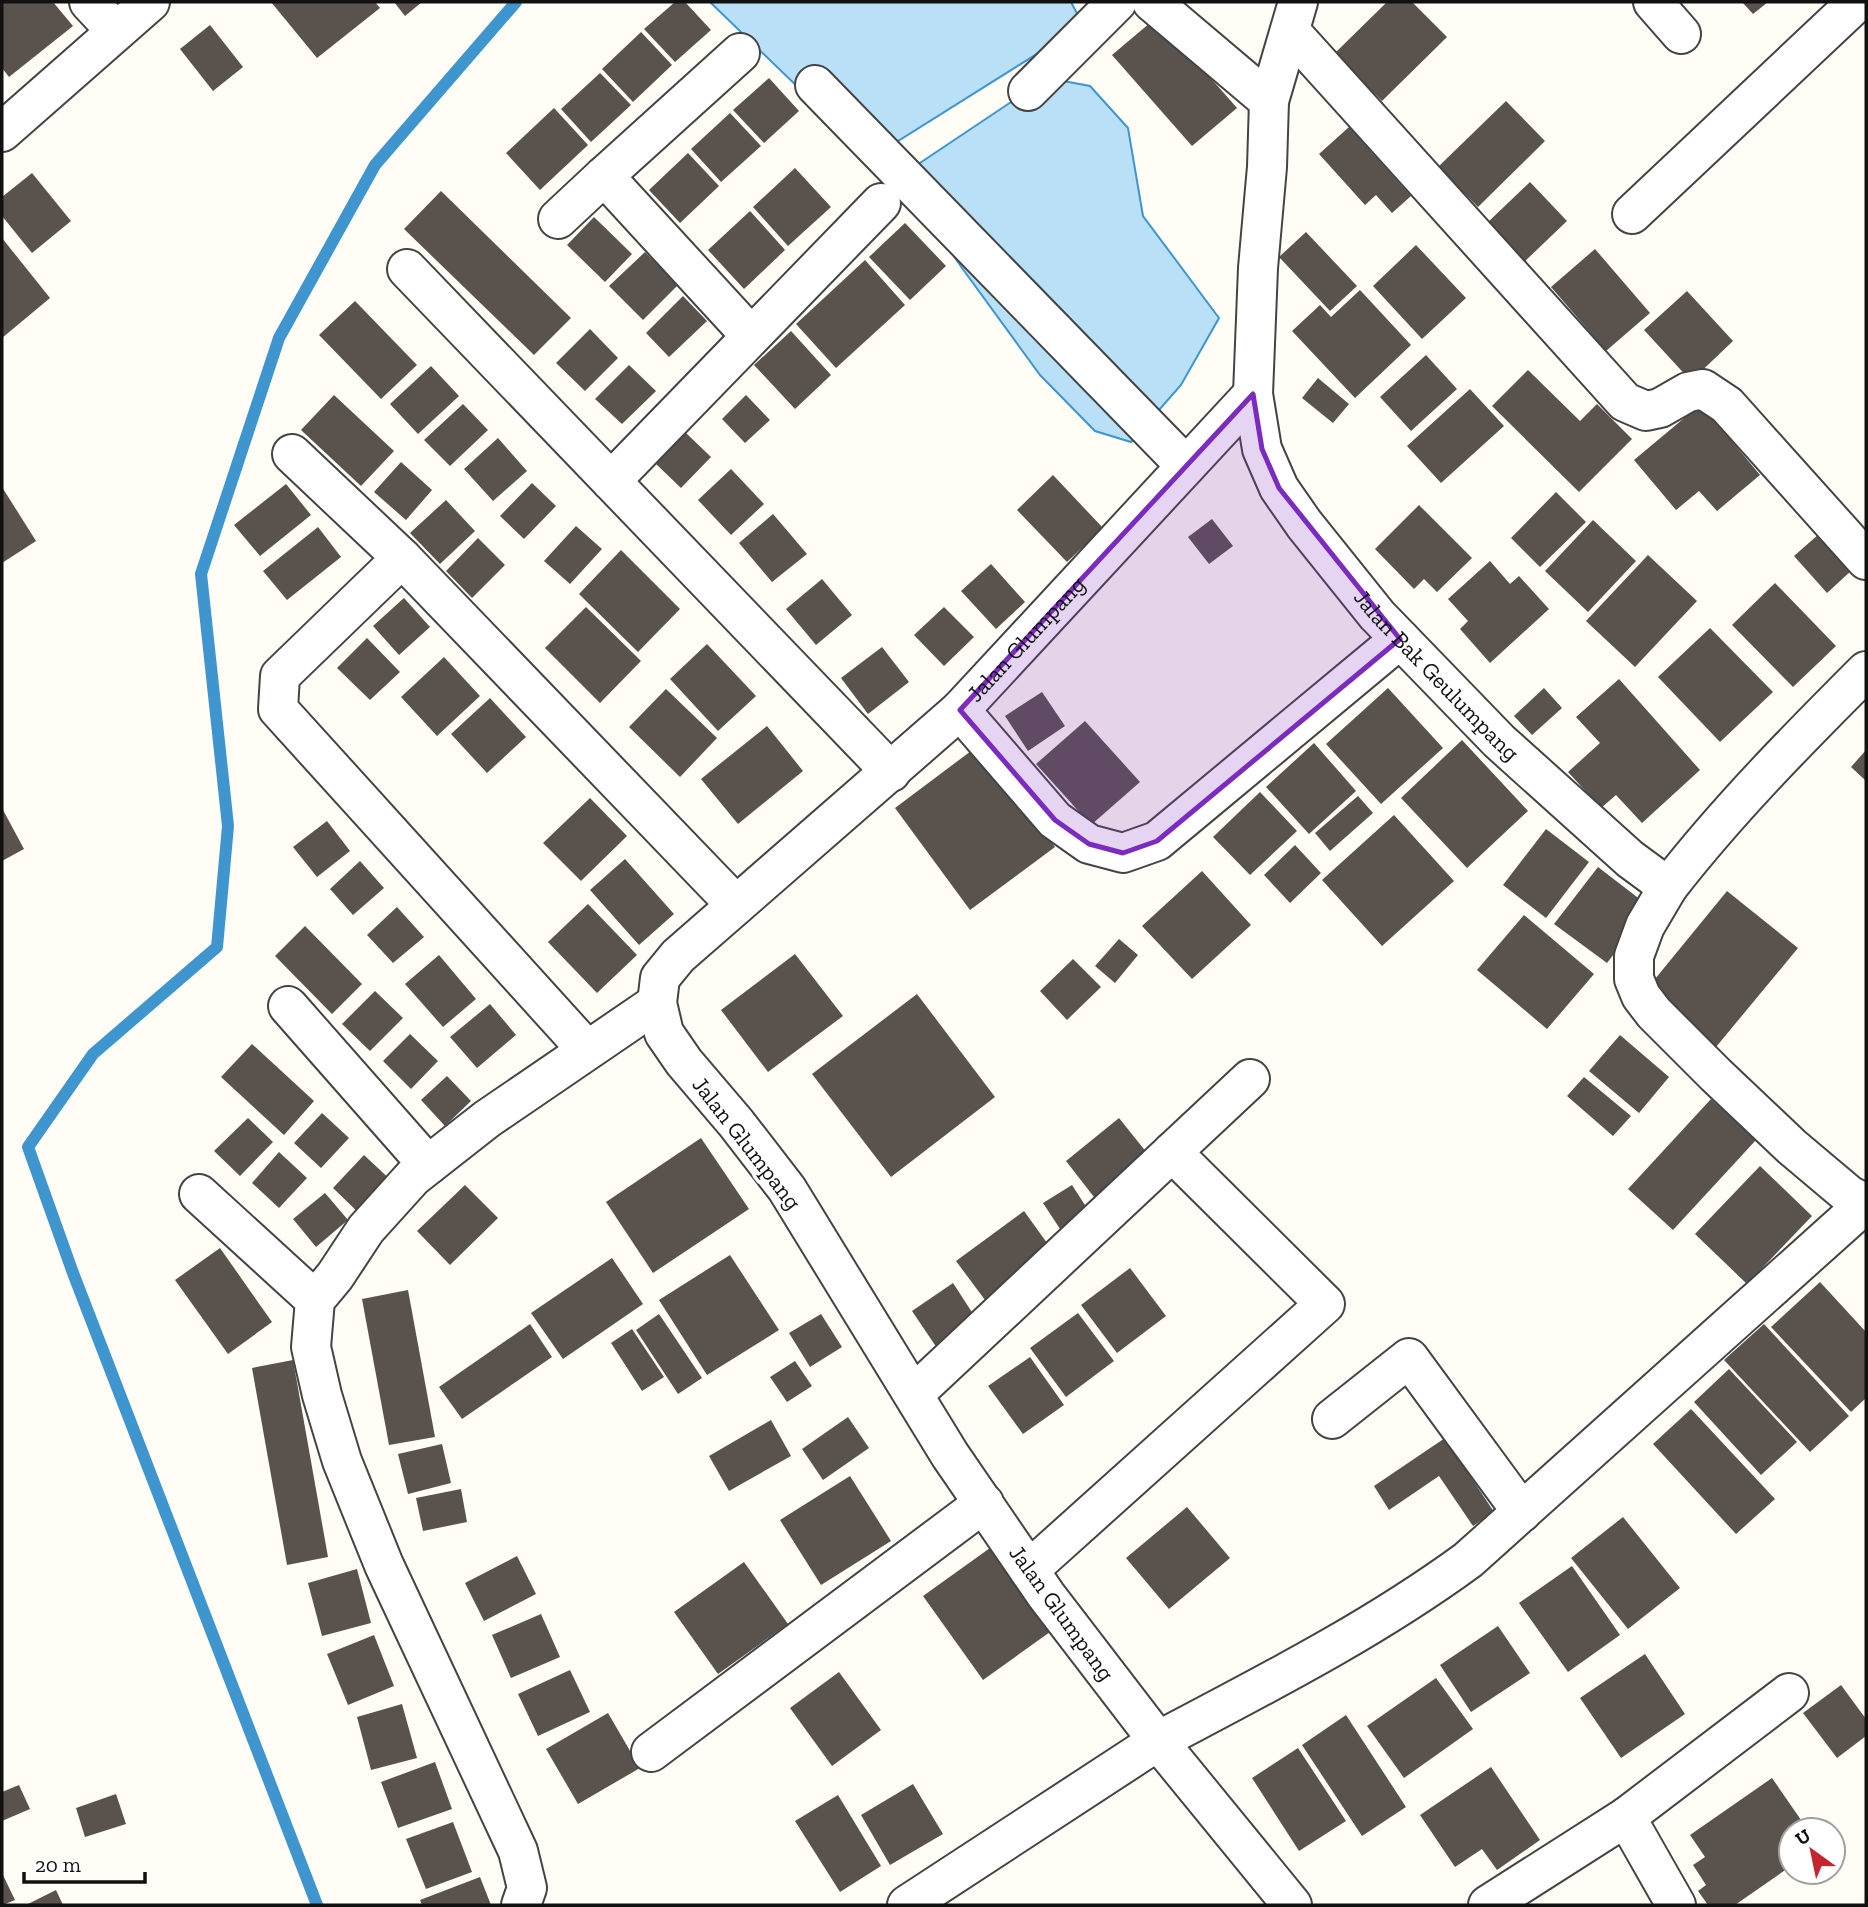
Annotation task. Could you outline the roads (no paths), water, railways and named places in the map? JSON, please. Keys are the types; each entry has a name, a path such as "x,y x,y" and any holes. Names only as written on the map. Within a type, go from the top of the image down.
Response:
{"street":[{"path":"89,2 116,31"},
{"path":"2,132 150,2"},
{"path":"1028,91 1117,2"},
{"path":"1152,2 1269,101"},
{"path":"1653,2 1681,34"},
{"path":"1632,214 1857,2"},
{"path":"1294,16 1625,402 1646,411 1660,408 1688,392 1703,389 1711,394 1727,405 1866,560"},
{"name":"Jalan Bak Geulumpang","path":"1294,16 1269,101 1253,394 1262,449 1279,488 1304,524 1377,615 1499,741 1630,859 1668,887"},
{"path":"558,219 740,53"},
{"path":"815,85 1186,466"},
{"path":"604,176 751,336"},
{"path":"611,481 881,203"},
{"path":"407,269 891,772"},
{"name":"Jalan Glumpang","path":"1253,394 960,710 678,956 660,978 657,1003 664,1033 684,1062 787,1189 950,1455 1046,1595 1158,1741 1292,1905"},
{"path":"292,454 402,558 736,905"},
{"path":"402,558 280,676 278,709 587,1050"},
{"path":"960,710 1055,820 1089,844 1123,853 1157,841 1400,639"},
{"path":"907,1905 1158,1741 1286,1673 1432,1587 1468,1560 1866,1203 1849,1195 1792,1147 1654,1013 1641,996 1634,979 1633,956 1645,926 1668,887 1698,848 1866,671"},
{"path":"521,1905 527,1888 518,1850 384,1565 342,1461 311,1348 315,1300 335,1276 366,1229 413,1177 487,1119 657,1003"},
{"path":"288,1006 429,1165"},
{"path":"914,1394 1250,1079"},
{"path":"1029,1570 1325,1304 1172,1152"},
{"path":"198,1194 315,1300"},
{"path":"1332,1419 1409,1358 1522,1512"},
{"path":"651,1752 984,1503"},
{"path":"1488,1905 1626,1817 1789,1693"},
{"path":"1626,1817 1676,1905"}],"water":[{"path":"710,2 1071,2 1083,25 871,158"},
{"path":"1047,78 1090,86 1128,128 1143,216 1219,318 1181,385 1131,442 1095,431 1040,375 899,177"}],"waterway":[{"path":"317,1905 73,1273 28,1147 93,1054 217,947 228,826 201,574 279,338 375,165 516,2"}]}
